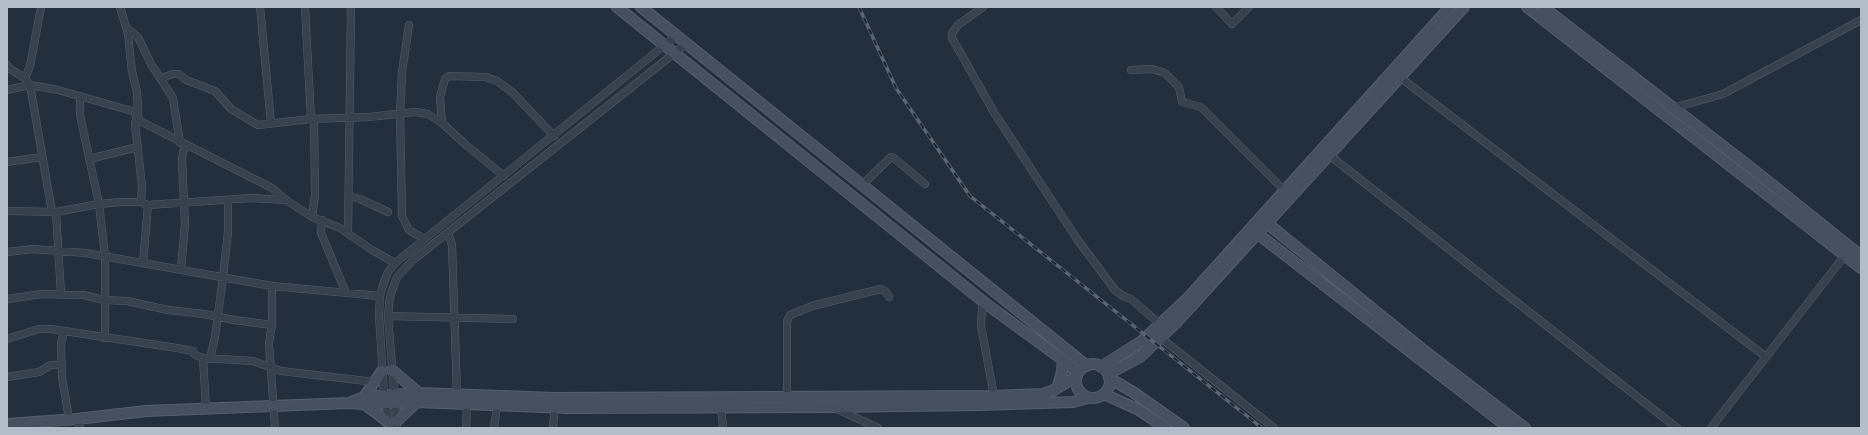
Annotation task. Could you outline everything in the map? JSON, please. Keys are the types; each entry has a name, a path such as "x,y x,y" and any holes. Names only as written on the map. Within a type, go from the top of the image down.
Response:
{"street":[{"path":"25,78 30,66 41,7"},
{"path":"120,7 127,28 132,72 137,92 137,115 135,124 145,203 142,263"},
{"path":"260,7 271,123"},
{"path":"305,7 315,196 312,217"},
{"path":"348,233 351,7"},
{"path":"616,7 888,223 984,303 1063,360 1077,375 1077,389 1088,398"},
{"path":"641,7 1087,366"},
{"path":"983,7 958,25 952,33 952,38 995,114 1077,239 1115,290 1123,296 1131,299 1161,325"},
{"path":"1216,7 1232,24 1249,7"},
{"path":"1101,367 1142,341 1161,325 1187,299 1450,7"},
{"path":"1108,376 1140,357 1161,338 1268,224 1464,7"},
{"path":"1527,7 1861,268"},
{"path":"1543,7 1861,256"},
{"path":"1673,108 1723,94 1861,20"},
{"path":"409,25 402,72 400,114 402,216 409,230 424,239"},
{"path":"127,28 138,37 151,64 173,98 183,144 183,203 185,224 181,270"},
{"path":"393,425 389,399 380,296 388,272 395,263 424,239 554,136 676,36"},
{"path":"364,400 375,382 387,370 388,316 390,297 397,277 413,260 686,44"},
{"path":"7,65 10,69 25,78 30,85 42,157 54,212 61,294"},
{"path":"1131,70 1152,69 1165,73 1179,87 1182,102 1201,108 1284,190"},
{"path":"161,78 173,74 179,74 186,80 219,94 230,109 258,125 312,119 350,118 414,112 428,114 442,123 504,176"},
{"path":"442,123 440,97 445,79 449,76 486,77 496,81 512,92 554,136"},
{"path":"1401,78 1766,357"},
{"path":"7,90 30,85 122,107 137,115 140,121 272,188 286,200 312,217 322,220 348,233 372,250 395,263"},
{"path":"80,96 80,115 99,204 106,257 104,300 105,338"},
{"path":"89,159 138,147"},
{"path":"1330,155 1677,428"},
{"path":"7,162 42,157"},
{"path":"862,185 891,157 925,184"},
{"path":"349,196 360,199 388,212"},
{"path":"7,211 54,212 99,204 183,203 251,198 286,200"},
{"path":"206,408 206,358 218,316 228,232 228,200"},
{"path":"322,220 321,233 346,293"},
{"path":"1268,224 1422,349 1525,428"},
{"path":"448,233 452,245 456,395"},
{"path":"1258,234 1509,428"},
{"path":"7,252 33,250 58,251 106,257 272,286 380,296"},
{"path":"1711,428 1845,255"},
{"path":"272,286 272,325 269,343 275,428"},
{"path":"787,397 787,321 790,315 812,306 881,289 885,290 890,297"},
{"path":"7,299 42,294 83,295 104,300 127,302 168,310 272,325"},
{"path":"984,303 982,308 981,326 994,396"},
{"path":"388,316 513,319"},
{"path":"7,339 39,329 64,331 193,351 195,355 206,358 253,361 282,371 375,382"},
{"path":"64,331 61,344 61,365 76,422"},
{"path":"1161,338 1274,428"},
{"path":"1058,386 1062,372 1063,360"},
{"path":"7,377 39,372 51,365 61,365"},
{"path":"387,370 418,398 467,405 497,406 787,397 994,396 1043,394 1077,375 1087,366 1094,365 1101,367 1108,376 1184,428"},
{"path":"7,424 76,422 146,411 273,407 456,395 555,403 721,407 979,405 1073,402 1099,397 1104,394 1107,390 1108,376"},
{"path":"1104,394 1137,409 1166,428"},
{"path":"393,425 418,398"},
{"path":"364,400 378,414 393,425"},
{"path":"553,428 555,403"},
{"path":"466,428 467,405"},
{"path":"494,428 497,406"},
{"path":"721,407 723,428"},
{"path":"833,407 878,428"}],"railway":[{"path":"859,7 896,88 970,196 1262,428"}]}
